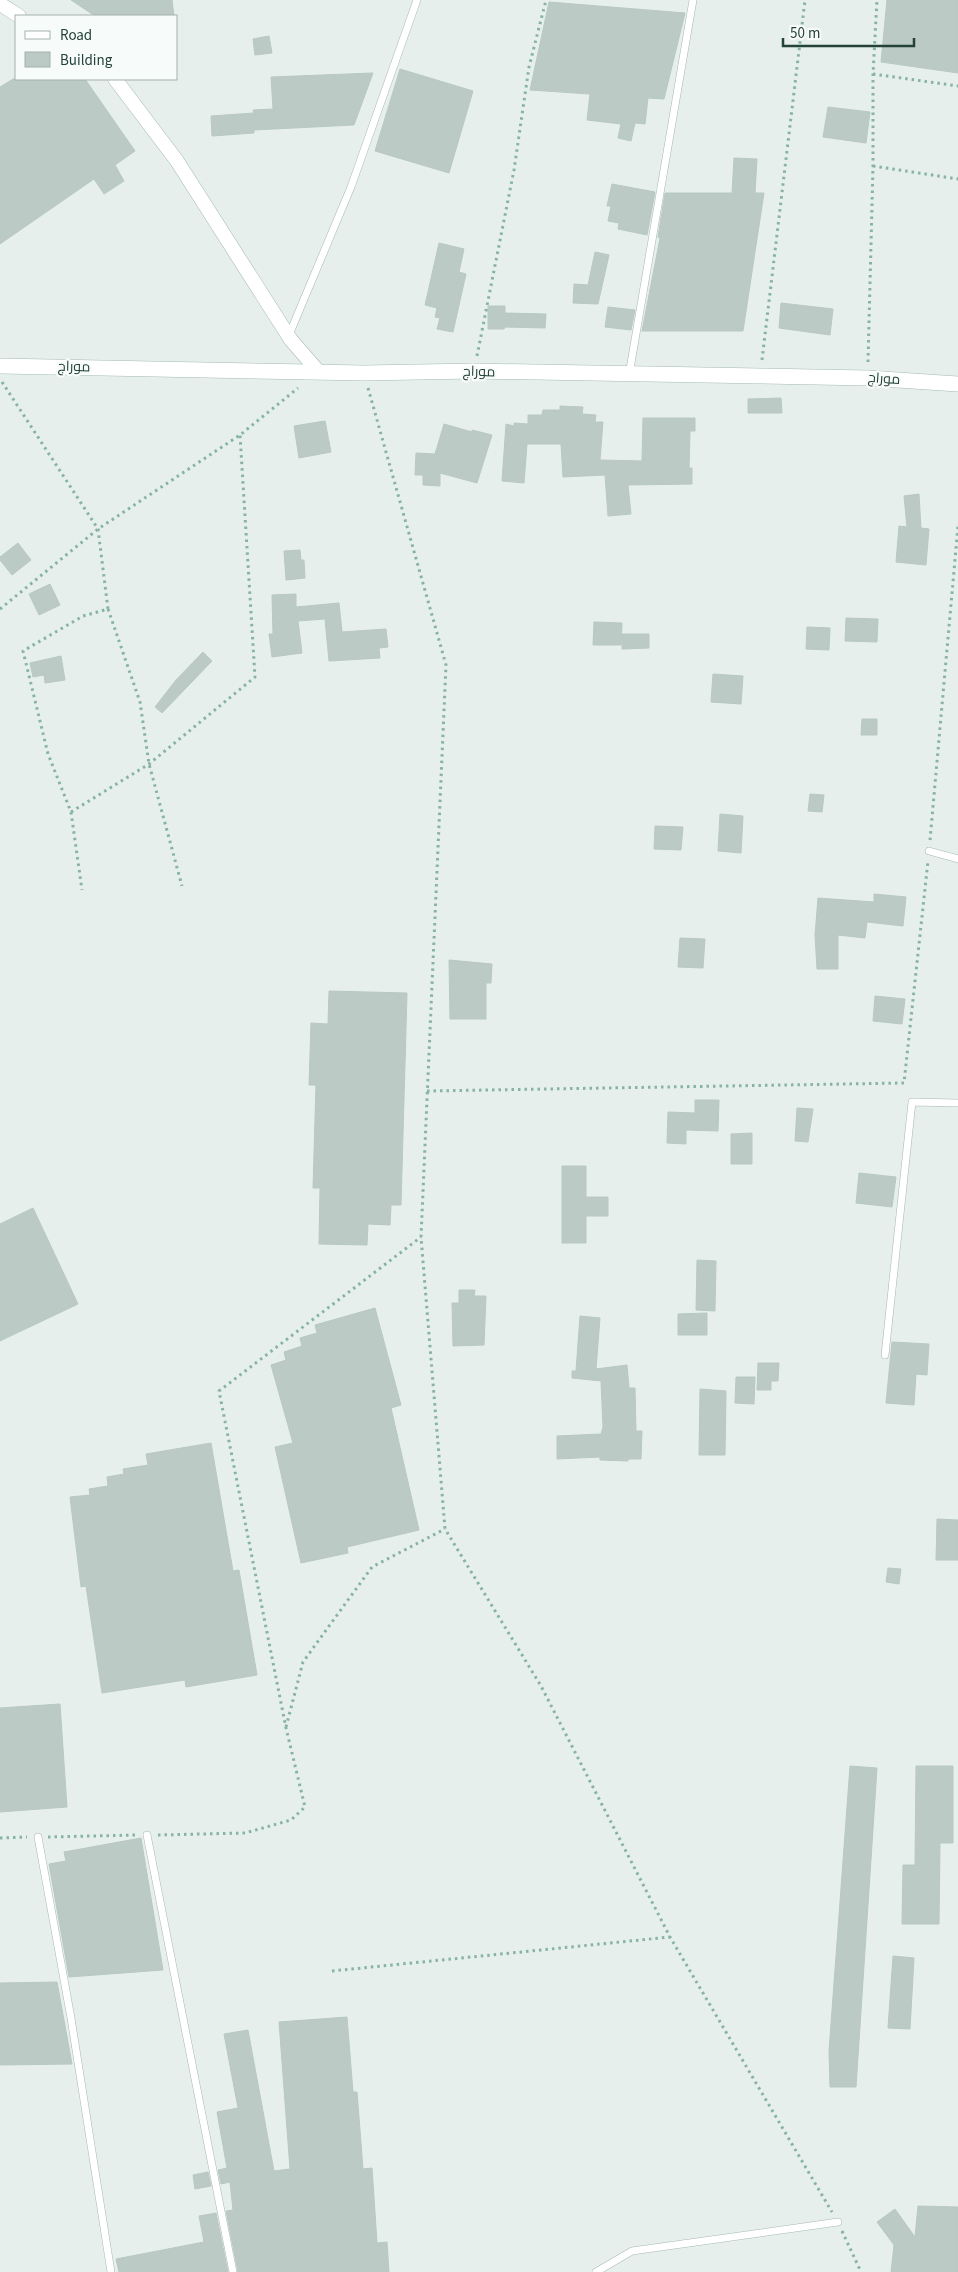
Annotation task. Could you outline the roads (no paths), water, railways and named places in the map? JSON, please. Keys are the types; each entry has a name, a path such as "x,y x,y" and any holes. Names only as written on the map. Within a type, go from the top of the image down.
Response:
{"main road":[{"name":"موراج","path":"0,366 364,373 474,371 868,378 958,384"}],"street":[{"path":"0,4 17,15"},
{"path":"117,80 178,161 288,336 318,371"}],"lane":[{"path":"288,336 350,187 418,0"},
{"path":"629,375 693,0"},
{"path":"929,851 958,860"},
{"path":"886,1355 912,1102 958,1103"},
{"path":"147,1835 232,2272"},
{"path":"38,1837 71,2018 110,2272"},
{"path":"596,2272 632,2251 838,2222"}]}
